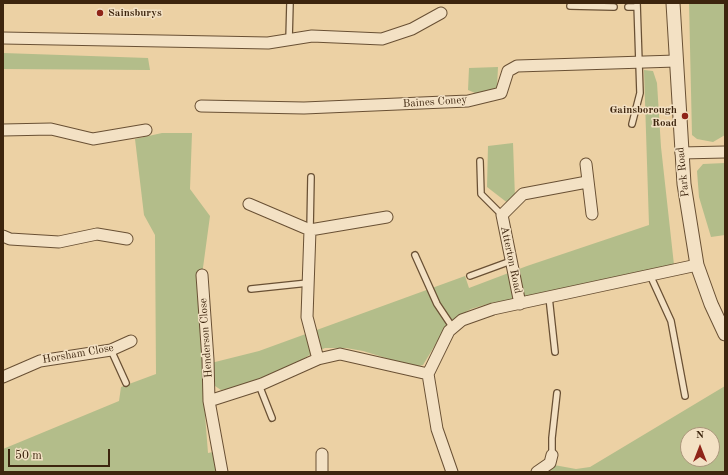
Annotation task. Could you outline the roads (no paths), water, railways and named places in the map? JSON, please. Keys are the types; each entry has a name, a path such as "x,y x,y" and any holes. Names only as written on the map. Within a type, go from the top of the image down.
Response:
{"street":[{"name":"Park Road","path":"673,3 684,184 697,265 711,304 725,334"},
{"path":"3,38 268,43 312,36 382,39 412,29 441,13"},
{"name":"Baines Coney","path":"201,106 304,108 468,101 501,92 508,71 517,66 676,61"},
{"path":"3,130 51,129 93,139 146,130"},
{"path":"681,153 725,152"},
{"path":"586,164 592,214"},
{"name":"Atterton Road","path":"520,304 502,215 523,194 587,182"},
{"path":"250,204 310,230 387,217"},
{"path":"310,230 307,317 318,359"},
{"path":"3,236 10,239 59,242 97,234 127,240"},
{"name":"Atterton Road","path":"428,374 449,331 462,320 493,309 697,265"},
{"name":"Henderson Close","path":"202,275 208,360 209,401 222,472"},
{"name":"Horsham Close","path":"3,377 40,360 111,350 131,341"},
{"path":"209,401 259,385 318,359 340,354 428,374 437,429 452,472"},
{"path":"322,454 322,472"},
{"path":"537,472 550,463 552,455"}],"lane":[{"path":"289,40 290,3"},
{"path":"628,7 637,5 640,93 632,124"},
{"path":"570,6 614,6"},
{"path":"480,161 481,194 502,215"},
{"path":"310,230 311,177"},
{"path":"415,255 437,304 453,328"},
{"path":"470,276 511,261"},
{"path":"650,274 671,321 685,396"},
{"path":"251,289 308,283"},
{"path":"549,297 555,352"},
{"path":"111,350 126,383"},
{"path":"259,385 272,418"},
{"path":"552,455 552,438 557,393"}],"place":[{"name":"Sainsburys","path":"100,13"},
{"name":"Gainsborough Road","path":"685,116"}]}
